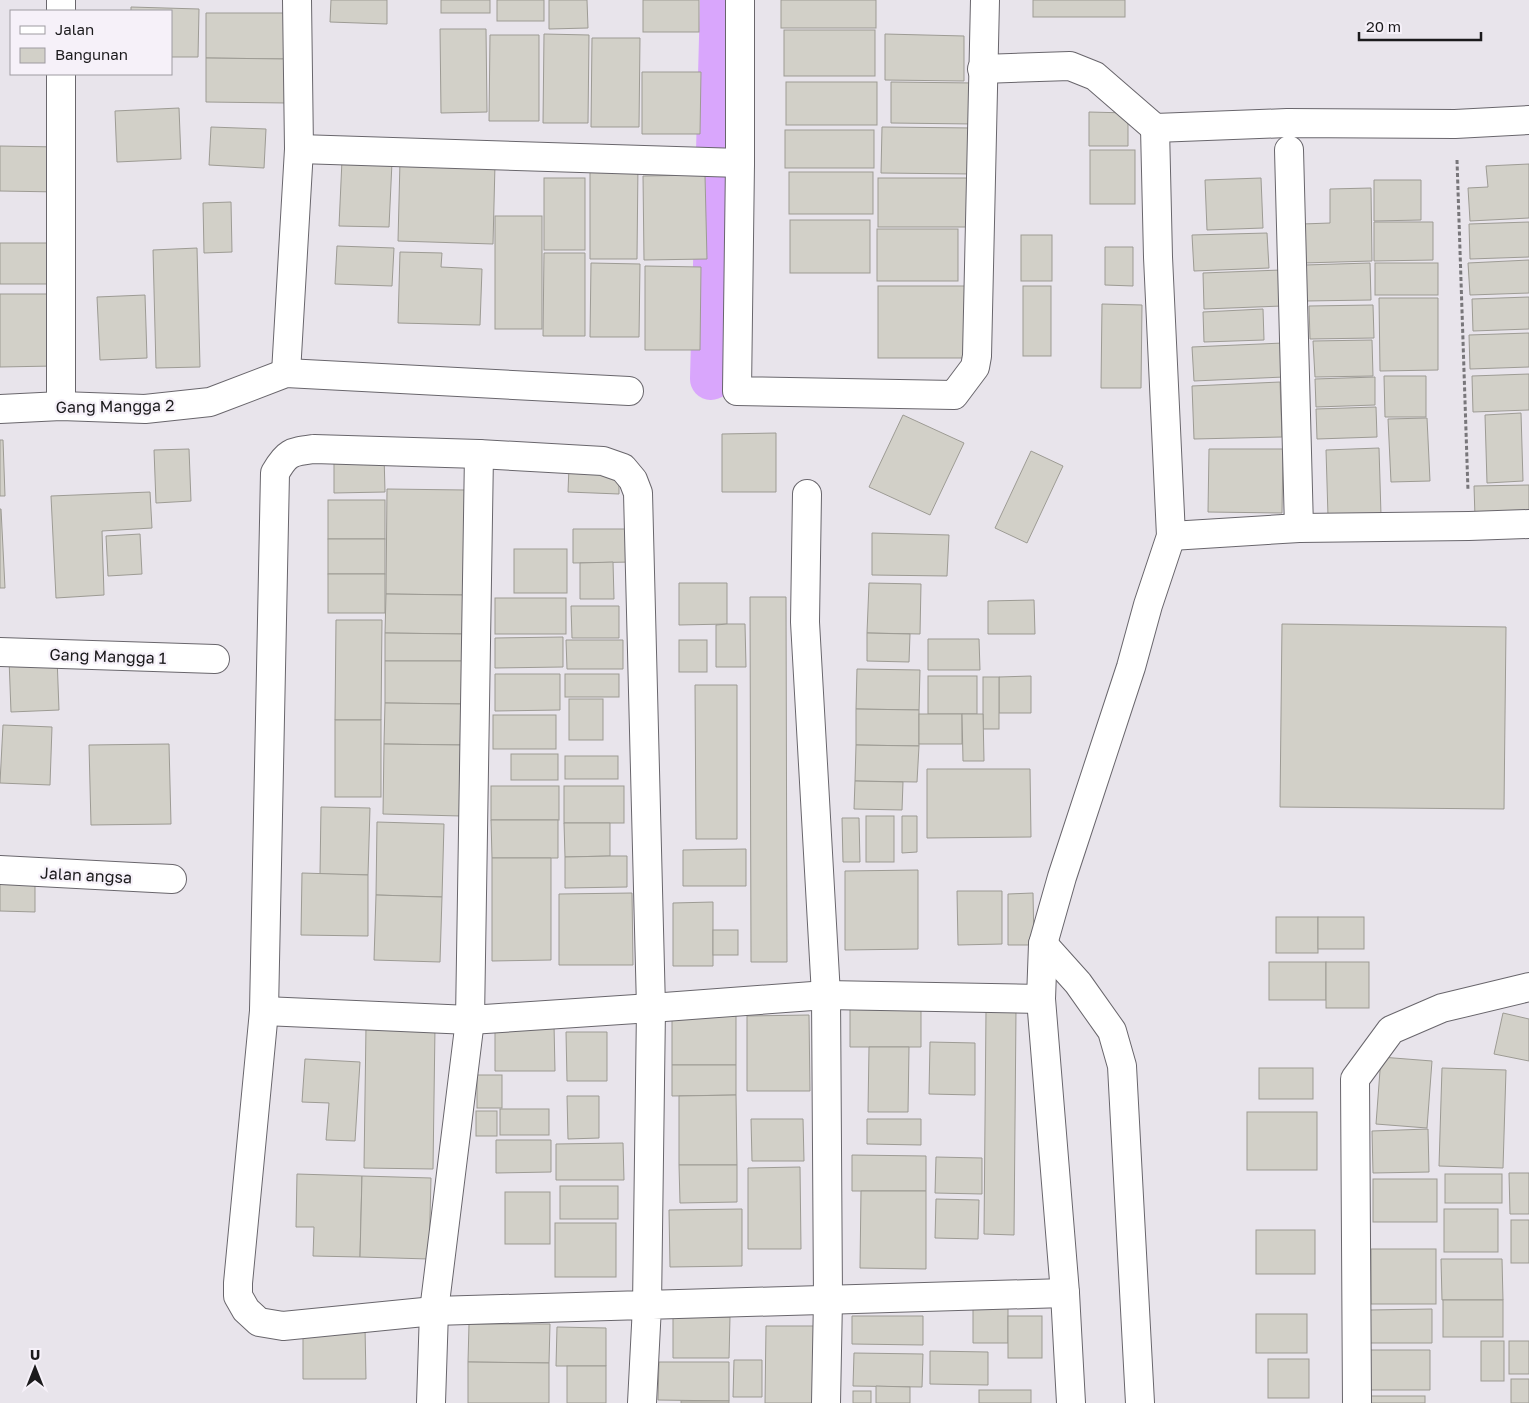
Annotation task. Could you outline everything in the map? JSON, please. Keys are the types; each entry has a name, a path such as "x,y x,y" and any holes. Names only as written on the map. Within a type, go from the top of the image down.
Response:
{"street":[{"path":"296,0 299,149 286,373 629,391"},
{"path":"740,0 730,163 737,391 954,395 976,367 977,356 985,0"},
{"path":"982,69 1070,66 1095,76 1155,128 1286,123 1455,124 1529,120"},
{"path":"61,75 61,406"},
{"path":"1071,1403 1065,1293 1041,999 1043,944 1062,877 1131,667 1148,605 1171,536 1158,257 1155,128"},
{"path":"299,149 730,163"},
{"path":"1289,150 1299,528"},
{"name":"Gang Mangga 2","path":"0,409 61,406 145,409 210,402 286,373"},
{"path":"642,1403 647,1306 651,1008 638,493 633,480 623,468 603,461 479,454 314,449 296,452 284,458 275,472 264,1010 238,1283 238,1296 246,1310 259,1322 283,1326 434,1312 647,1306 828,1299 1065,1293"},
{"path":"431,1403 434,1312 470,1020 479,454"},
{"path":"806,494 805,622 826,995 828,1299 826,1403"},
{"path":"1171,536 1299,528 1529,524"},
{"name":"Gang Mangga 1","path":"0,652 215,659"},
{"name":"Jalan angsa","path":"0,870 172,879"},
{"path":"1043,944 1078,983 1112,1031 1122,1066 1140,1403"},
{"path":"1357,1403 1355,1079 1391,1030 1442,1008 1529,987"},
{"path":"264,1010 470,1020 826,995 1041,999"}],"path":[{"path":"1455,124 1469,526"}],"building":[{"path":"331,0 387,0 387,24 330,22"},
{"path":"441,0 490,0 490,13 441,13"},
{"path":"497,0 544,0 544,21 497,21"},
{"path":"549,0 587,0 588,28 549,29"},
{"path":"643,0 699,0 699,32 643,32"},
{"path":"781,0 876,0 876,28 781,28"},
{"path":"1033,0 1125,0 1125,17 1033,17"},
{"path":"131,7 199,9 198,57 172,57 172,10 131,10"},
{"path":"206,13 288,13 287,59 206,58"},
{"path":"440,29 486,29 487,112 441,113"},
{"path":"784,30 875,30 875,76 784,76"},
{"path":"544,34 589,35 588,123 543,123"},
{"path":"885,34 964,36 964,81 885,80"},
{"path":"490,35 539,35 539,121 489,121"},
{"path":"592,38 640,38 639,127 591,127"},
{"path":"206,58 287,59 287,103 206,102"},
{"path":"642,72 701,72 700,134 642,134"},
{"path":"786,82 877,82 877,125 786,125"},
{"path":"891,82 975,83 974,124 891,123"},
{"path":"179,108 181,159 117,162 115,111"},
{"path":"1089,112 1128,113 1128,146 1089,146"},
{"path":"211,127 266,129 264,168 209,165"},
{"path":"882,127 973,128 972,174 881,173"},
{"path":"785,130 874,130 874,168 785,168"},
{"path":"0,146 59,147 59,192 0,191"},
{"path":"1090,150 1135,150 1135,204 1090,204"},
{"path":"342,160 392,162 389,227 339,226"},
{"path":"400,161 495,164 493,244 398,241"},
{"path":"590,163 638,163 637,259 590,259"},
{"path":"1529,164 1529,218 1470,221 1468,188 1488,187 1486,166"},
{"path":"789,172 873,172 873,214 789,214"},
{"path":"705,175 707,259 644,260 643,176"},
{"path":"544,178 585,178 585,250 544,250"},
{"path":"878,178 973,178 973,227 878,227"},
{"path":"1261,178 1263,228 1207,230 1205,180"},
{"path":"1374,180 1421,180 1421,220 1374,221"},
{"path":"1371,188 1372,261 1303,263 1302,224 1330,223 1330,189"},
{"path":"231,202 232,252 204,253 203,203"},
{"path":"495,216 542,216 542,329 495,329"},
{"path":"790,220 870,220 870,273 790,273"},
{"path":"1374,222 1433,222 1433,260 1374,261"},
{"path":"1529,222 1529,257 1470,259 1469,224"},
{"path":"877,229 958,229 958,281 877,281"},
{"path":"1267,233 1269,268 1194,271 1192,235"},
{"path":"1021,235 1052,235 1052,281 1021,281"},
{"path":"0,243 56,243 56,284 0,284"},
{"path":"337,246 394,248 392,286 335,284"},
{"path":"1105,247 1133,247 1133,286 1105,285"},
{"path":"197,248 200,367 156,368 153,250"},
{"path":"400,252 442,253 441,267 482,269 480,325 398,323"},
{"path":"544,253 585,253 585,336 543,336"},
{"path":"1529,260 1529,293 1470,295 1468,263"},
{"path":"591,263 640,264 639,337 590,337"},
{"path":"1370,263 1371,300 1306,301 1305,265"},
{"path":"1375,263 1438,263 1438,295 1375,295"},
{"path":"645,266 701,267 700,350 645,350"},
{"path":"1281,270 1282,306 1204,309 1203,273"},
{"path":"878,286 968,286 968,358 878,358"},
{"path":"1023,286 1051,286 1051,356 1023,356"},
{"path":"0,294 53,294 54,366 0,367"},
{"path":"145,295 147,358 100,360 97,297"},
{"path":"1529,297 1529,329 1473,331 1472,299"},
{"path":"1379,298 1438,298 1438,370 1380,371"},
{"path":"1102,304 1142,305 1141,388 1101,388"},
{"path":"1373,305 1374,338 1310,339 1309,306"},
{"path":"1263,309 1264,340 1204,342 1203,312"},
{"path":"1529,333 1529,367 1470,369 1469,335"},
{"path":"1372,340 1373,376 1315,377 1313,341"},
{"path":"1283,343 1284,377 1194,381 1192,347"},
{"path":"1529,374 1529,410 1473,412 1472,376"},
{"path":"1384,376 1426,376 1426,417 1385,417"},
{"path":"1375,377 1375,405 1316,407 1315,379"},
{"path":"1280,382 1282,437 1194,439 1192,386"},
{"path":"1376,407 1377,437 1317,439 1316,409"},
{"path":"1521,413 1523,481 1487,483 1485,415"},
{"path":"903,415 964,443 930,515 869,487"},
{"path":"1427,418 1430,481 1391,482 1388,419"},
{"path":"776,433 776,492 722,492 722,434"},
{"path":"0,440 3,440 5,496 0,496"},
{"path":"1379,448 1381,515 1328,516 1326,450"},
{"path":"189,449 191,501 156,503 154,450"},
{"path":"1209,449 1283,449 1282,513 1208,512"},
{"path":"1031,451 1063,466 1027,543 995,528"},
{"path":"334,454 384,454 385,492 334,493"},
{"path":"569,467 619,468 619,494 568,492"},
{"path":"1529,485 1529,516 1475,517 1474,486"},
{"path":"387,489 465,490 463,595 386,594"},
{"path":"150,492 152,528 102,531 104,595 56,598 51,496"},
{"path":"328,500 385,500 385,539 328,539"},
{"path":"1,509 5,588 0,588"},
{"path":"573,529 632,529 632,562 573,563"},
{"path":"872,533 949,535 947,576 872,575"},
{"path":"140,534 142,574 108,576 106,536"},
{"path":"328,539 385,539 385,574 328,574"},
{"path":"514,549 567,549 567,593 514,593"},
{"path":"613,562 614,599 580,599 580,563"},
{"path":"328,574 385,574 385,613 328,613"},
{"path":"679,583 727,583 727,624 679,625"},
{"path":"869,583 921,584 920,634 867,633"},
{"path":"386,594 463,595 463,634 385,633"},
{"path":"750,597 786,597 787,962 751,962"},
{"path":"495,598 566,598 566,634 495,634"},
{"path":"1034,600 1035,634 988,634 988,601"},
{"path":"571,606 619,606 619,638 572,638"},
{"path":"336,620 382,620 381,720 335,720"},
{"path":"745,624 746,667 716,667 716,625"},
{"path":"1282,624 1506,627 1504,809 1280,807"},
{"path":"385,633 463,634 463,661 385,661"},
{"path":"867,633 910,634 909,662 867,661"},
{"path":"563,637 563,667 495,668 495,638"},
{"path":"928,639 979,639 980,670 928,670"},
{"path":"566,640 623,640 623,669 567,669"},
{"path":"679,640 707,640 707,672 679,672"},
{"path":"57,657 59,710 11,712 9,659"},
{"path":"385,661 463,661 462,704 385,703"},
{"path":"857,669 920,670 919,710 856,709"},
{"path":"495,674 560,674 560,710 495,711"},
{"path":"565,674 619,674 619,697 565,697"},
{"path":"928,676 977,676 977,714 928,714"},
{"path":"1031,676 1031,713 999,713 999,677"},
{"path":"983,677 999,677 999,729 983,729"},
{"path":"695,685 737,685 737,839 696,839"},
{"path":"569,699 603,699 603,740 569,740"},
{"path":"385,703 462,704 461,745 384,744"},
{"path":"856,709 919,710 919,746 856,745"},
{"path":"919,714 962,714 962,744 919,744"},
{"path":"962,714 983,714 984,761 963,761"},
{"path":"493,715 556,715 556,749 493,749"},
{"path":"335,720 381,720 381,797 335,797"},
{"path":"3,725 52,727 50,785 0,783"},
{"path":"169,744 171,824 91,825 89,745"},
{"path":"384,744 461,745 461,816 383,814"},
{"path":"856,745 919,746 917,782 855,781"},
{"path":"511,754 558,754 558,780 511,780"},
{"path":"565,756 618,756 618,779 565,779"},
{"path":"927,769 1030,769 1031,837 927,838"},
{"path":"855,781 903,782 902,810 854,809"},
{"path":"491,786 559,786 559,820 491,820"},
{"path":"564,786 624,786 624,823 564,823"},
{"path":"321,807 370,808 368,875 320,874"},
{"path":"866,816 894,816 894,862 866,862"},
{"path":"902,816 917,816 917,852 902,853"},
{"path":"842,818 859,818 860,862 843,862"},
{"path":"491,820 558,820 558,858 492,858"},
{"path":"377,822 444,824 442,897 376,895"},
{"path":"564,823 610,823 610,856 565,857"},
{"path":"746,849 746,886 683,886 683,850"},
{"path":"627,856 627,887 565,888 565,857"},
{"path":"492,858 551,858 551,960 492,961"},
{"path":"918,870 918,949 845,950 845,871"},
{"path":"302,873 368,875 368,936 301,935"},
{"path":"0,880 35,881 35,912 0,911"},
{"path":"957,891 1002,891 1002,944 958,945"},
{"path":"632,893 633,965 559,965 559,894"},
{"path":"1033,893 1034,945 1008,945 1008,894"},
{"path":"376,895 442,897 440,962 374,960"},
{"path":"713,902 713,966 673,966 673,903"},
{"path":"1276,917 1318,917 1318,953 1276,953"},
{"path":"1318,917 1364,917 1364,949 1318,949"},
{"path":"713,930 738,930 738,955 713,955"},
{"path":"1269,962 1326,962 1326,1000 1269,1000"},
{"path":"1326,962 1369,962 1369,1008 1326,1008"},
{"path":"850,1003 921,1004 921,1047 850,1047"},
{"path":"986,1010 1016,1010 1014,1235 984,1234"},
{"path":"736,1013 736,1065 672,1065 672,1014"},
{"path":"1503,1013 1529,1019 1529,1061 1494,1054"},
{"path":"809,1015 810,1091 747,1091 747,1016"},
{"path":"495,1025 554,1025 555,1071 495,1071"},
{"path":"366,1026 435,1027 433,1169 364,1168"},
{"path":"566,1032 607,1032 607,1081 567,1081"},
{"path":"930,1042 975,1043 975,1095 929,1094"},
{"path":"869,1047 909,1047 908,1112 868,1112"},
{"path":"1381,1057 1432,1061 1427,1128 1376,1124"},
{"path":"305,1059 360,1062 355,1141 326,1140 329,1103 302,1102"},
{"path":"672,1065 736,1065 736,1095 672,1096"},
{"path":"1259,1068 1313,1068 1313,1099 1259,1099"},
{"path":"1442,1068 1506,1070 1503,1168 1439,1166"},
{"path":"477,1075 502,1075 502,1108 477,1108"},
{"path":"736,1095 737,1165 679,1165 679,1096"},
{"path":"567,1096 599,1096 599,1138 568,1139"},
{"path":"500,1109 549,1109 549,1135 500,1135"},
{"path":"476,1111 497,1111 497,1136 476,1136"},
{"path":"1247,1112 1317,1112 1317,1170 1247,1170"},
{"path":"751,1119 803,1119 804,1161 752,1161"},
{"path":"867,1119 921,1119 921,1145 867,1144"},
{"path":"1428,1129 1429,1172 1373,1173 1372,1131"},
{"path":"496,1140 551,1140 551,1172 496,1173"},
{"path":"623,1143 624,1180 556,1180 556,1144"},
{"path":"852,1155 926,1156 926,1191 852,1191"},
{"path":"936,1157 982,1158 982,1194 935,1193"},
{"path":"679,1165 737,1165 737,1202 680,1203"},
{"path":"800,1167 801,1249 748,1249 748,1168"},
{"path":"1509,1173 1529,1173 1529,1214 1510,1214"},
{"path":"297,1174 362,1176 360,1257 313,1256 314,1227 296,1227"},
{"path":"1445,1174 1502,1174 1502,1203 1445,1203"},
{"path":"362,1176 431,1178 429,1259 360,1257"},
{"path":"1373,1179 1437,1179 1437,1222 1373,1222"},
{"path":"560,1186 618,1186 618,1219 560,1219"},
{"path":"861,1191 926,1191 926,1269 860,1268"},
{"path":"505,1192 550,1192 550,1244 505,1244"},
{"path":"936,1199 979,1200 978,1239 935,1238"},
{"path":"742,1209 742,1266 670,1267 669,1210"},
{"path":"1444,1209 1498,1209 1498,1252 1444,1252"},
{"path":"1511,1220 1529,1220 1529,1263 1511,1263"},
{"path":"555,1223 616,1223 616,1277 555,1277"},
{"path":"1256,1230 1315,1230 1315,1274 1256,1274"},
{"path":"1371,1249 1436,1249 1436,1304 1371,1304"},
{"path":"1441,1259 1502,1259 1503,1300 1442,1300"},
{"path":"1443,1300 1503,1300 1503,1337 1443,1337"},
{"path":"973,1306 1008,1307 1008,1343 973,1343"},
{"path":"1432,1309 1432,1343 1370,1343 1370,1310"},
{"path":"1256,1314 1307,1314 1307,1353 1256,1353"},
{"path":"852,1316 923,1316 923,1345 852,1344"},
{"path":"1008,1316 1042,1316 1042,1358 1008,1358"},
{"path":"673,1317 730,1317 729,1358 673,1358"},
{"path":"469,1324 550,1324 549,1363 468,1362"},
{"path":"766,1326 814,1326 813,1403 765,1403"},
{"path":"365,1327 366,1379 303,1379 303,1328"},
{"path":"557,1327 606,1328 606,1366 556,1366"},
{"path":"1481,1341 1504,1341 1504,1381 1481,1381"},
{"path":"1509,1341 1529,1341 1529,1374 1509,1374"},
{"path":"1367,1350 1430,1350 1430,1390 1368,1390"},
{"path":"930,1351 988,1352 988,1385 930,1384"},
{"path":"854,1353 923,1354 922,1387 853,1386"},
{"path":"1268,1359 1309,1359 1309,1398 1268,1398"},
{"path":"734,1360 762,1360 762,1397 733,1397"},
{"path":"468,1362 549,1363 549,1403 468,1403"},
{"path":"659,1362 729,1362 729,1401 658,1400"},
{"path":"567,1366 606,1366 606,1403 567,1403"},
{"path":"1511,1379 1529,1379 1529,1403 1511,1403"},
{"path":"876,1386 910,1387 910,1403 876,1403"},
{"path":"979,1390 1031,1390 1031,1403 979,1403"},
{"path":"853,1391 871,1391 871,1403 853,1403"},
{"path":"1370,1396 1425,1396 1425,1403 1370,1403"},
{"path":"681,1401 729,1401 729,1403 681,1403"}],"waterway":[{"path":"711,379 721,0"}]}
